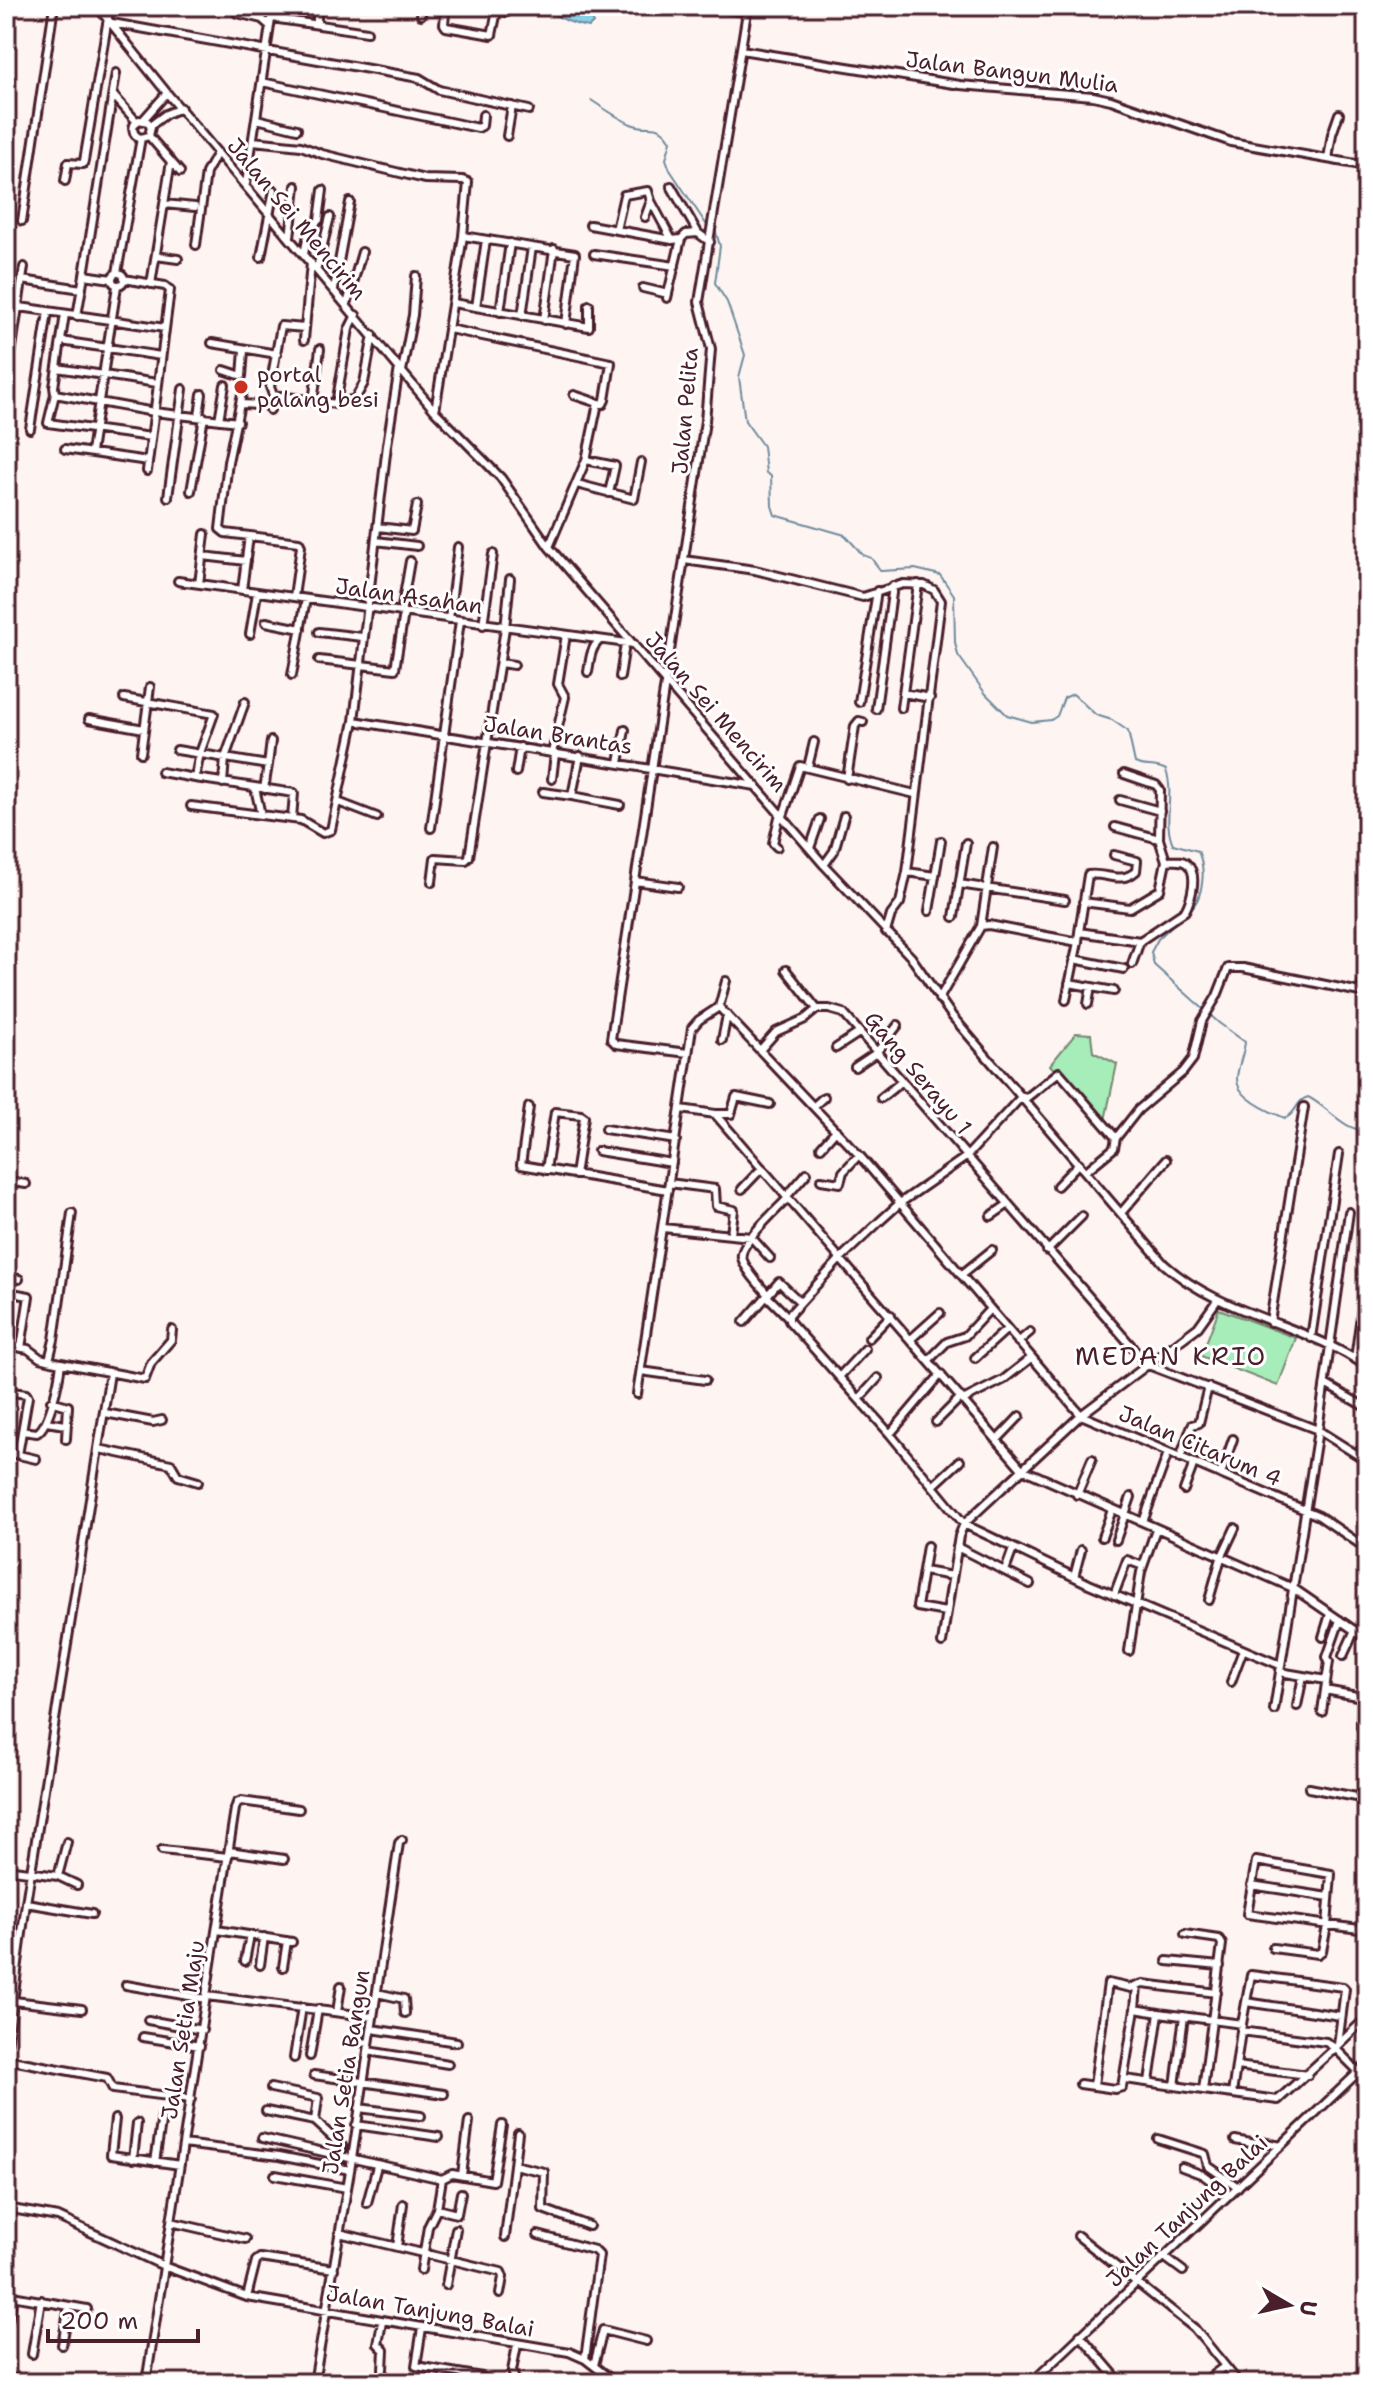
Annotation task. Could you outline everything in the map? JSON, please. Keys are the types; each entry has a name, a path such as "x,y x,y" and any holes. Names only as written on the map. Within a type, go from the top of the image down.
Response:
{"street":[{"path":"22,221 54,6"},
{"path":"65,181 68,163 83,164 84,161 110,21 110,6"},
{"path":"135,6 157,10"},
{"path":"246,184 273,6"},
{"path":"282,6 317,12 317,24"},
{"path":"421,15 423,6"},
{"path":"474,6 507,12"},
{"path":"705,6 747,9"},
{"name":"Jalan Sei Mencirim","path":"99,7 167,93 435,411 501,478 549,547 824,865 911,957 952,1016 1175,1274 1218,1299 1311,1338 1367,1367"},
{"name":"Jalan Pelita","path":"688,1053 616,1044 611,1040 705,421 710,338 699,306 747,9"},
{"path":"445,14 446,27 492,35 497,11"},
{"path":"237,13 262,19 270,26"},
{"path":"272,18 367,32"},
{"path":"110,21 419,78 439,90 529,110"},
{"name":"Jalan Bangun Mulia","path":"741,50 960,85 1093,96 1231,142 1367,166"},
{"path":"77,316 116,73"},
{"path":"262,82 478,128 482,126 483,115"},
{"path":"141,138 133,130 167,93"},
{"path":"113,95 140,121 150,126"},
{"path":"158,105 166,114"},
{"path":"507,136 512,106"},
{"path":"180,172 149,136 150,126 181,108"},
{"path":"1328,159 1339,114"},
{"path":"257,119 297,129"},
{"path":"141,138 149,136"},
{"path":"91,452 117,286 114,276 141,138"},
{"path":"253,141 301,146 425,179 466,180 469,185 463,236 435,411"},
{"path":"196,245 206,173 217,153"},
{"path":"151,284 171,161"},
{"path":"290,237 296,186"},
{"path":"671,186 698,233"},
{"path":"616,230 624,195 646,189 672,240"},
{"path":"261,257 274,190"},
{"path":"304,254 309,230 319,220 323,190"},
{"path":"645,217 651,201"},
{"path":"334,289 350,202"},
{"path":"164,204 195,207"},
{"path":"304,340 314,266 330,217"},
{"path":"590,225 681,239"},
{"path":"643,288 668,296 681,239 686,234 698,233 711,238"},
{"path":"463,236 573,253 576,256 566,324"},
{"path":"476,307 486,240"},
{"path":"500,312 510,243"},
{"path":"522,316 532,247"},
{"path":"544,320 554,249"},
{"path":"347,304 362,252"},
{"path":"594,254 675,266"},
{"path":"156,256 178,259"},
{"path":"6,388 10,333 18,307 24,267"},
{"path":"84,275 114,276 165,286 170,290 147,471"},
{"path":"191,806 292,819 305,822 323,833 329,832 354,721 389,430 411,329 416,276"},
{"path":"117,286 122,285 124,279"},
{"path":"22,280 82,289"},
{"path":"453,303 589,327 589,305"},
{"path":"6,305 165,328"},
{"path":"30,429 48,312"},
{"path":"65,314 49,424 151,437"},
{"path":"336,404 349,329 356,315"},
{"path":"270,410 273,395 270,387 282,325 305,328"},
{"path":"449,329 608,361 612,367 603,404 574,395"},
{"path":"273,395 336,404 351,401 360,393 373,335"},
{"path":"61,341 161,356"},
{"path":"212,343 277,354"},
{"path":"313,402 320,349"},
{"path":"224,370 242,376 244,350"},
{"path":"57,368 157,383"},
{"path":"219,420 225,385"},
{"path":"168,497 183,389"},
{"path":"243,389 228,462 220,529 225,533 300,544 294,597"},
{"path":"55,394 154,412 238,422"},
{"path":"191,491 202,394"},
{"path":"549,547 586,460 598,403"},
{"path":"242,404 258,405"},
{"path":"65,449 148,461"},
{"path":"586,460 615,466 609,493"},
{"path":"577,484 634,499 641,462"},
{"path":"378,527 412,531 417,505"},
{"path":"199,584 205,534"},
{"path":"242,590 249,536"},
{"path":"376,541 417,546"},
{"path":"449,619 458,547"},
{"path":"483,625 493,554"},
{"path":"203,556 246,561"},
{"path":"684,560 755,570 863,597 893,586 918,584 934,590 941,601 907,872 900,903 891,915 886,932"},
{"path":"319,660 396,668 410,561"},
{"path":"432,882 435,858 466,860 469,857 510,579"},
{"name":"Jalan Asahan","path":"178,581 634,644"},
{"path":"901,708 918,584"},
{"path":"876,709 893,586"},
{"path":"859,702 877,591"},
{"path":"250,634 257,593"},
{"path":"292,675 306,599"},
{"path":"431,828 460,621"},
{"path":"266,622 301,629"},
{"path":"319,632 362,637"},
{"path":"552,779 565,697 558,684 566,635"},
{"path":"588,672 590,656 600,640"},
{"path":"620,677 625,644"},
{"path":"500,663 514,665"},
{"path":"141,753 150,687"},
{"path":"903,693 930,698"},
{"path":"124,698 214,714 195,778"},
{"path":"223,783 225,758 245,702"},
{"path":"89,719 144,729"},
{"name":"Jalan Brantas","path":"354,721 756,786"},
{"path":"847,779 855,726 859,721 863,722"},
{"path":"619,763 625,730"},
{"path":"264,789 271,741"},
{"path":"808,767 814,742"},
{"path":"516,772 520,747"},
{"path":"177,750 268,765"},
{"path":"572,796 580,756"},
{"path":"777,847 773,843 798,767 915,794"},
{"path":"161,772 295,794 292,819"},
{"path":"1083,902 1135,907 1164,884 1166,861 1159,839 1159,786 1124,774"},
{"path":"255,788 261,815"},
{"path":"543,792 620,805"},
{"path":"1120,800 1160,811"},
{"path":"338,802 377,817"},
{"path":"824,865 834,851 844,816"},
{"path":"810,848 820,819"},
{"path":"1115,827 1159,839"},
{"path":"929,911 941,841"},
{"path":"954,917 966,843"},
{"path":"939,999 981,926 993,847"},
{"path":"1066,1000 1088,875 1094,873 1122,879 1136,871 1137,861 1114,855"},
{"path":"1132,964 1140,941 1188,906 1193,887 1189,865 1182,861 1166,861"},
{"path":"907,872 935,876"},
{"path":"635,881 678,887"},
{"path":"959,884 1065,900"},
{"path":"981,926 1078,942"},
{"path":"1079,932 1140,941"},
{"path":"1074,959 1124,969"},
{"path":"1086,1171 1114,1148 1116,1138 1138,1110 1183,1072 1193,1059 1205,1013 1213,1004 1230,967 1360,992 1367,969"},
{"path":"761,1049 776,1032 805,1019 817,1009 786,970"},
{"path":"637,1394 688,1053 695,1023 719,1007 726,981"},
{"path":"1069,983 1114,991"},
{"path":"1088,1004 1091,987"},
{"path":"719,1007 859,1155 1081,1415"},
{"name":"Gang Serayu 1","path":"817,1009 843,1013 1148,1365"},
{"path":"722,1040 727,1015"},
{"path":"855,1067 876,1053 898,1025"},
{"path":"836,1048 859,1033"},
{"path":"788,1317 841,1258 900,1203 966,1157 1024,1097 1059,1072 1116,1138"},
{"path":"881,1098 901,1082"},
{"path":"681,1109 731,1114 736,1097 770,1104"},
{"path":"814,1106 824,1097"},
{"path":"529,1107 520,1163 524,1166 575,1175 715,1189 716,1206 734,1210 731,1234"},
{"path":"1270,1322 1304,1107"},
{"path":"546,1170 555,1112 581,1115 584,1117 575,1175"},
{"path":"715,1114 1022,1469 1293,1588 1367,1639"},
{"path":"605,1129 676,1140"},
{"path":"821,1147 836,1130"},
{"path":"598,1151 672,1163"},
{"path":"1311,1338 1339,1154"},
{"path":"821,1180 840,1183 843,1172 859,1155"},
{"path":"1121,1213 1166,1160"},
{"path":"1057,1186 1079,1163"},
{"path":"742,1189 762,1168"},
{"path":"807,1173 751,1237 741,1255 753,1278 767,1295 890,1434 964,1524 1280,1669 1326,1680"},
{"path":"6,1181 26,1184"},
{"path":"991,1216 1007,1205"},
{"path":"1274,1710 1349,1212"},
{"path":"49,1360 72,1213"},
{"path":"1047,1251 1082,1216"},
{"path":"663,1228 751,1237 770,1258"},
{"path":"961,1275 992,1250"},
{"path":"1355,1359 1367,1272"},
{"path":"6,1277 19,1279"},
{"path":"744,1322 779,1282 800,1302"},
{"path":"6,1292 29,1296 21,1348"},
{"path":"942,1643 957,1547 964,1524 1081,1415 1198,1327 1218,1299"},
{"path":"929,1360 947,1342 964,1338 990,1309"},
{"path":"911,1339 940,1313"},
{"path":"869,1338 891,1315"},
{"path":"975,1358 1007,1329"},
{"path":"6,1345 61,1363 146,1378 151,1363 171,1340 172,1330"},
{"path":"1018,1342 1030,1332"},
{"path":"839,1377 865,1349"},
{"path":"936,1422 962,1398 1003,1380 1031,1358"},
{"path":"22,1431 41,1432 59,1381 61,1363"},
{"path":"1148,1365 1318,1430 1367,1458"},
{"path":"641,1371 705,1380"},
{"path":"110,1373 26,1903 6,2056 107,2078 113,2089 191,2099"},
{"path":"890,1434 941,1374"},
{"path":"859,1399 878,1378"},
{"path":"1325,1384 1367,1408"},
{"path":"1180,1458 1192,1425 1199,1423 1208,1387"},
{"path":"6,1391 28,1395 18,1455"},
{"path":"51,1401 68,1406 66,1439"},
{"path":"105,1413 153,1422 162,1420"},
{"name":"Jalan Citarum 4","path":"1081,1415 1305,1509 1367,1549"},
{"path":"997,1440 1020,1416"},
{"path":"46,1422 66,1425"},
{"path":"1367,1422 1362,1448 1367,1458"},
{"path":"1221,1474 1233,1439"},
{"path":"99,1449 171,1464 178,1476 198,1482"},
{"path":"6,1452 36,1459"},
{"path":"1143,1522 1168,1453"},
{"path":"1077,1495 1092,1459"},
{"path":"933,1486 960,1461"},
{"path":"1184,1490 1194,1463"},
{"path":"1116,1540 1131,1497"},
{"path":"1102,1537 1112,1510"},
{"path":"1209,1600 1221,1558 1235,1528"},
{"path":"1129,1651 1143,1566 1156,1529"},
{"path":"927,1546 917,1607 946,1612"},
{"path":"957,1547 1030,1584"},
{"path":"1005,1571 1013,1549"},
{"path":"1074,1577 1081,1550"},
{"path":"1114,1595 1127,1560 1143,1566"},
{"path":"924,1571 952,1576"},
{"path":"1323,1637 1330,1614"},
{"path":"1322,1712 1327,1657 1340,1620"},
{"path":"1343,1656 1355,1630"},
{"path":"1231,1682 1243,1650"},
{"path":"1297,1706 1303,1676"},
{"path":"1325,1690 1362,1697 1361,1727 1367,1730"},
{"path":"1309,1788 1367,1799"},
{"name":"Jalan Setia Maju","path":"146,2383 235,1809 239,1801 299,1809"},
{"name":"Jalan Setia Bangun","path":"314,2383 352,2159 399,1843 402,1840"},
{"path":"58,1876 67,1842"},
{"path":"162,1850 284,1859"},
{"path":"1273,1948 1320,1953 1327,1926 1331,1874 1328,1871 1256,1861 1247,1914 1327,1926 1367,1930"},
{"path":"6,1869 58,1876 77,1885"},
{"path":"1251,1885 1329,1897"},
{"path":"26,1903 92,1914"},
{"path":"217,1930 290,1942 283,1967"},
{"path":"1185,1934 1221,1940 1203,2090"},
{"path":"245,1961 250,1935"},
{"path":"260,1965 264,1937"},
{"path":"1167,1961 1220,1966"},
{"path":"1232,2094 1251,1975 1345,1989 1337,2046"},
{"path":"1094,2085 1104,1983 1143,1984 1217,1993"},
{"path":"126,1985 207,1998 373,2017"},
{"path":"337,2012 341,1986"},
{"path":"1080,2084 1119,2089 1125,2079 1137,1986"},
{"path":"377,1993 404,1999 405,2013"},
{"path":"1246,2002 1341,2016"},
{"path":"11,2005 82,2009"},
{"path":"294,2058 302,2007"},
{"path":"310,2056 318,2009"},
{"path":"1135,2009 1326,2042 1337,2046 1364,2069"},
{"path":"1149,2082 1159,2013"},
{"path":"1175,2086 1184,2016"},
{"path":"1125,2079 1278,2100 1367,2017"},
{"path":"148,2020 202,2030"},
{"path":"372,2029 457,2042"},
{"path":"143,2037 200,2046"},
{"path":"346,2040 448,2064"},
{"path":"1236,2066 1308,2075"},
{"name":"Jalan Tanjung Balai","path":"1031,2383 1364,2069"},
{"path":"314,2075 444,2094"},
{"path":"271,2088 318,2098 315,2121"},
{"path":"359,2108 421,2116"},
{"path":"266,2111 315,2121 342,2146 340,2156"},
{"path":"155,2162 162,2116"},
{"path":"115,2119 110,2154 180,2165"},
{"path":"462,2175 469,2121"},
{"path":"133,2159 137,2123"},
{"path":"356,2125 439,2137"},
{"path":"493,2181 502,2125"},
{"path":"505,2237 518,2133"},
{"path":"262,2138 442,2179 452,2174 511,2184"},
{"path":"1158,2139 1216,2156"},
{"path":"1235,2140 1281,2146"},
{"path":"183,2144 279,2156 350,2170"},
{"path":"1205,2154 1206,2165 1238,2187"},
{"path":"514,2165 544,2172 543,2209 589,2226"},
{"path":"367,2203 377,2166"},
{"path":"1182,2167 1203,2175 1230,2195"},
{"path":"275,2175 347,2188"},
{"path":"421,2270 428,2227 437,2209 442,2179"},
{"path":"437,2209 456,2217 461,2193"},
{"path":"397,2247 403,2204"},
{"name":"Jalan Tanjung Balai","path":"6,2208 58,2217 166,2267 247,2297 569,2352 585,2359 616,2383"},
{"path":"171,2222 245,2239"},
{"path":"446,2285 456,2229"},
{"path":"339,2233 501,2272 500,2294"},
{"path":"538,2235 594,2250 599,2255 585,2359"},
{"path":"1078,2236 1194,2328 1239,2383"},
{"path":"1163,2256 1183,2271"},
{"path":"247,2297 256,2261 260,2258 334,2269"},
{"path":"6,2332 10,2295 87,2309"},
{"path":"32,2354 41,2300"},
{"path":"62,2345 69,2306"},
{"path":"382,2322 378,2344 384,2350 383,2369"},
{"path":"422,2328 416,2360 419,2367 482,2377 481,2383"},
{"path":"594,2365 603,2330 646,2341"},
{"path":"1080,2335 1121,2383"},
{"path":"516,2383 512,2371 517,2345"},
{"path":"1202,2383 1225,2366"},
{"path":"463,2383 464,2374"},
{"path":"950,2376 983,2383"},
{"path":"6,2377 48,2383"}],"green space":[{"path":"1076,1033 1091,1034 1093,1052 1117,1064 1104,1125 1050,1065"},
{"path":"1219,1309 1296,1338 1278,1386 1201,1356"}],"water":[{"path":"544,6 592,6 593,23 589,27 571,22"}],"waterway":[{"path":"591,100 631,124 658,128 666,134 671,141 666,159 670,170 706,224 715,229 720,246 715,283 727,302 745,355 739,377 745,421 763,446 766,473 771,476 775,515 845,535 881,571 915,569 940,575 954,595 958,655 985,693 1007,715 1032,722 1051,720 1057,716 1064,698 1073,694 1096,715 1112,720 1128,731 1135,763 1166,770 1173,844 1198,851 1201,858 1201,891 1189,911"},
{"path":"1180,918 1158,939 1151,952 1154,965 1245,1042 1237,1079 1242,1092 1255,1103 1285,1118 1308,1097 1351,1127 1367,1129"}],"place":[{"name":"portal palang besi","path":"241,387"}],"district":[{"name":"MEDAN KRIO","path":"1171,1355"}]}
